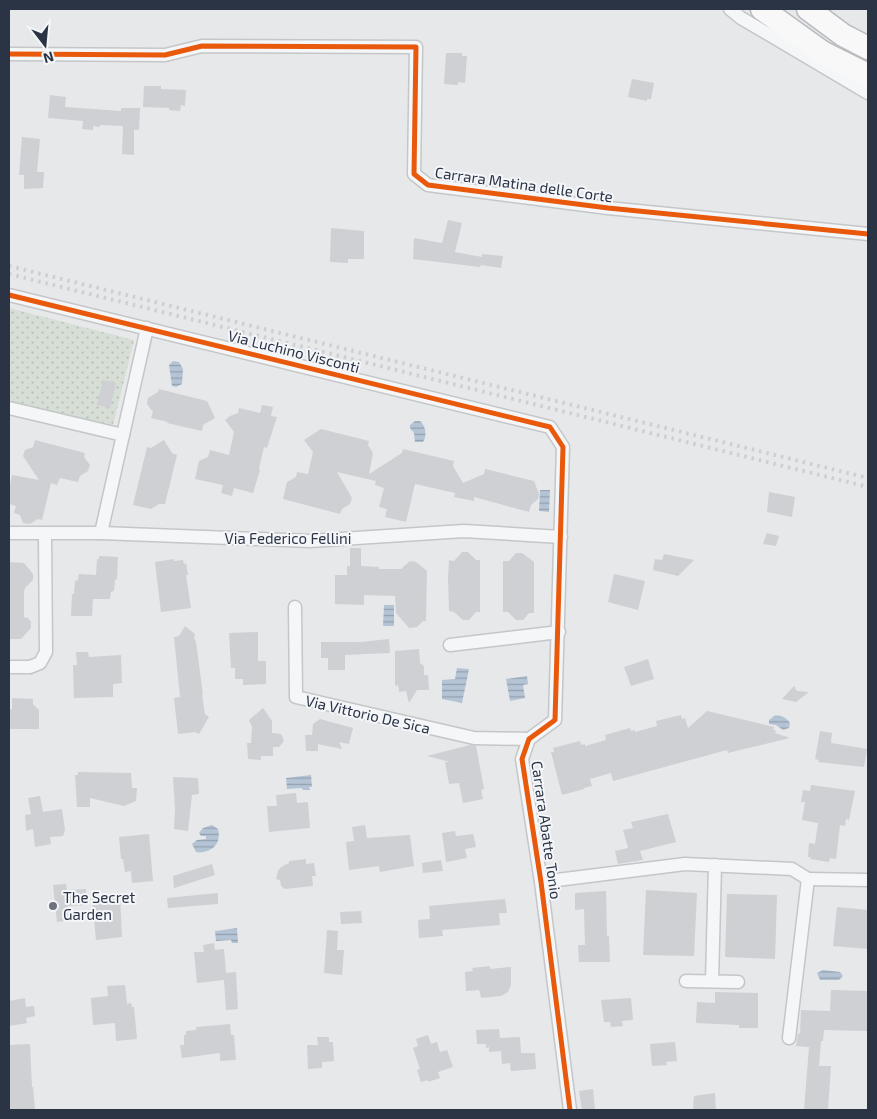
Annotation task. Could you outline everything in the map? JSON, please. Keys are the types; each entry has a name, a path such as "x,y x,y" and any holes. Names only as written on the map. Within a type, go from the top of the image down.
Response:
{"highway":[{"path":"762,9 822,52 868,75"},
{"path":"808,9 843,35 868,48"}],"street":[{"path":"730,9 741,18 868,93"},
{"name":"Carrara Matina delle Corte","path":"9,54 165,55 202,46 416,47 414,174 428,185 608,208 868,234"},
{"name":"Via Luchino Visconti","path":"9,295 550,427 563,447"},
{"path":"101,533 147,328"},
{"path":"9,408 123,435"},
{"name":"Carrara Abatte Tonio","path":"563,447 555,720 529,739 522,759 541,882 570,1110"},
{"name":"Via Federico Fellini","path":"9,533 101,533 310,541 464,531 561,537"},
{"path":"9,667 30,667 40,663 46,652 45,534"},
{"name":"Via Vittorio De Sica","path":"295,608 296,698 474,738 529,739"},
{"path":"450,645 559,632"},
{"path":"541,882 685,864 792,869 808,878 868,880"},
{"path":"712,981 715,865"},
{"path":"789,1038 808,878"},
{"path":"686,981 738,982"}],"shaded area":[{"path":"9,308 134,340 113,425 9,402"}],"water":[{"path":"173,361 179,362 183,369 182,384 176,387 172,386 169,365"},
{"path":"415,421 420,421 425,428 423,442 415,442 414,433 410,425"},
{"path":"540,490 550,490 549,512 539,511"},
{"path":"384,605 394,605 394,626 383,626"},
{"path":"457,668 469,669 462,703 442,699 442,680 455,679"},
{"path":"527,676 528,684 523,685 525,698 510,701 506,679"},
{"path":"774,716 781,716 787,719 790,723 789,728 783,730 776,725 769,724 769,720"},
{"path":"311,775 312,787 309,787 310,790 303,790 302,788 287,789 286,778"},
{"path":"212,825 218,829 217,843 211,850 196,852 192,844 197,840 206,839 206,836 201,836 199,833 203,828"},
{"path":"237,928 238,943 232,943 231,940 216,941 215,931"},
{"path":"823,970 840,972 843,976 839,980 820,980 817,973"}],"building":[{"path":"446,53 462,53 462,56 467,56 465,83 458,82 458,85 444,84"},
{"path":"632,79 654,83 651,99 647,99 647,101 628,97"},
{"path":"144,86 161,86 161,89 186,90 185,106 181,105 180,111 169,110 169,108 143,107"},
{"path":"50,95 66,97 65,107 121,111 121,108 140,108 139,130 134,130 134,155 122,154 123,126 100,125 100,127 93,126 93,130 82,129 83,121 48,118"},
{"path":"22,137 40,139 37,172 44,172 43,188 24,189 24,175 19,175"},
{"path":"448,220 462,223 455,252 482,257 482,254 503,256 501,268 413,259 414,238 442,243"},
{"path":"331,228 364,231 364,259 348,259 348,263 330,262"},
{"path":"103,380 116,383 110,408 97,405"},
{"path":"159,389 207,401 215,418 203,425 202,431 151,418 153,412 147,404 148,398 158,392"},
{"path":"262,405 273,407 271,416 277,417 267,448 264,447 253,493 234,488 232,496 221,493 223,485 195,479 199,461 208,457 210,450 229,455 234,432 225,420 238,413 239,408 260,413"},
{"path":"321,429 369,441 368,445 373,453 369,474 402,453 403,449 454,461 453,466 463,483 484,474 485,469 534,481 539,494 538,499 531,505 529,512 474,497 474,501 454,497 455,493 415,484 406,522 385,517 387,509 379,507 384,488 375,485 376,481 337,472 352,498 350,504 342,509 340,514 283,499 287,482 296,477 297,472 308,474 313,452 304,440"},
{"path":"35,440 85,453 84,457 90,465 88,471 80,476 78,482 60,478 57,485 51,483 42,520 38,519 30,524 23,523 20,515 14,513 16,506 9,504 9,490 12,475 39,480 23,456 25,450 33,447"},
{"path":"164,440 172,453 177,455 165,504 159,504 151,509 133,505 147,447 151,448"},
{"path":"769,492 795,497 792,517 767,512"},
{"path":"767,533 779,536 776,546 763,544"},
{"path":"350,548 361,548 361,566 379,567 379,569 401,569 410,561 416,562 427,571 426,621 423,621 417,627 409,628 396,613 395,596 364,595 364,605 335,604 335,575 347,575 347,566 350,566"},
{"path":"462,552 468,552 476,560 480,560 480,612 476,612 469,620 463,620 454,612 449,611 449,560 454,561"},
{"path":"516,553 522,553 534,562 534,613 529,613 523,620 516,620 508,612 503,612 503,561 509,561"},
{"path":"664,554 694,560 678,576 653,570 655,559 662,560"},
{"path":"99,556 118,557 117,579 115,580 114,591 111,592 110,599 93,599 92,616 71,616 72,594 74,594 75,581 78,580 79,574 96,575 97,559 99,559"},
{"path":"174,559 174,561 183,560 184,564 186,563 191,608 161,612 155,562"},
{"path":"9,562 24,563 33,574 33,580 25,588 24,592 24,617 28,618 31,622 31,628 21,639 9,639"},
{"path":"614,574 645,581 638,610 608,602"},
{"path":"185,626 195,634 205,714 209,717 199,734 195,732 178,734 174,698 180,697 174,637 179,636"},
{"path":"258,632 258,661 266,661 266,684 243,685 243,679 235,679 235,668 231,668 229,633"},
{"path":"389,639 390,653 345,655 345,670 328,670 328,658 321,658 321,642 361,642"},
{"path":"419,649 420,663 424,666 424,675 428,675 429,690 417,690 409,703 406,691 399,692 398,685 395,686 395,651"},
{"path":"76,652 88,652 89,657 121,655 122,683 113,684 113,697 74,698 73,665 77,665"},
{"path":"648,659 654,679 631,686 624,667"},
{"path":"794,686 797,691 809,692 796,702 782,699"},
{"path":"12,698 33,699 33,704 39,710 39,729 9,729 9,709 12,709"},
{"path":"263,708 272,721 272,733 281,734 284,741 279,747 273,747 273,756 261,756 261,760 248,759 247,743 251,743 252,727 249,720"},
{"path":"707,711 774,727 775,733 790,738 728,753 727,750 613,781 611,773 590,779 592,786 562,795 551,752 554,752 553,748 580,741 581,745 585,744 585,746 606,740 605,735 630,728 631,731 635,730 635,732 657,726 656,721 681,715 682,719 685,718 688,728"},
{"path":"320,719 353,728 349,744 339,742 342,749 318,744 318,751 306,751 305,735 312,735 313,724"},
{"path":"820,731 832,733 831,743 867,749 864,767 818,762 819,760 815,759"},
{"path":"470,745 476,746 484,789 481,790 483,799 463,803 459,783 449,784 445,762 450,762 427,756"},
{"path":"78,772 131,773 132,788 137,788 136,801 124,806 90,798 90,807 77,807 75,775 78,775"},
{"path":"173,777 198,778 199,794 192,795 188,831 174,829"},
{"path":"811,785 855,791 849,820 846,819 845,826 840,825 836,859 830,858 829,862 808,857 809,843 815,844 818,823 802,820 805,802 801,802 803,790 810,791"},
{"path":"296,793 297,803 308,802 310,828 269,832 267,806 277,806 276,795"},
{"path":"40,796 43,812 62,809 65,830 63,836 50,837 51,844 35,847 33,829 26,831 25,815 31,814 28,798"},
{"path":"668,814 676,842 640,851 643,860 618,864 615,851 628,848 623,830 633,828 631,822"},
{"path":"365,825 367,838 410,835 414,866 380,872 379,866 349,870 346,842 354,841 352,827"},
{"path":"455,831 456,836 473,834 476,847 465,849 467,858 446,862 442,833"},
{"path":"149,834 153,881 132,883 131,871 125,872 123,859 121,859 119,837"},
{"path":"306,859 306,864 314,863 316,876 312,876 313,886 285,889 281,886 280,880 276,879 281,867 289,863 289,861"},
{"path":"441,860 443,871 423,873 422,863"},
{"path":"212,864 215,875 174,888 173,876"},
{"path":"66,884 67,890 86,889 87,905 68,906 70,920 57,922 53,885"},
{"path":"646,890 697,893 694,956 643,955"},
{"path":"606,891 607,936 609,936 610,962 579,962 578,945 585,945 584,909 575,910 575,893"},
{"path":"218,893 218,904 168,908 167,898"},
{"path":"727,894 777,895 775,959 725,957"},
{"path":"120,895 122,937 96,940 92,898"},
{"path":"505,899 507,913 499,913 500,925 442,930 443,936 419,938 418,920 430,919 429,906"},
{"path":"837,907 868,910 868,949 833,946"},
{"path":"361,911 362,923 341,924 340,912"},
{"path":"327,930 338,931 337,950 344,950 342,975 324,973"},
{"path":"214,943 215,950 224,949 226,973 236,972 238,1009 226,1010 224,980 197,983 194,952 204,952 203,945"},
{"path":"490,966 490,969 511,967 511,985 508,992 501,996 481,998 479,990 466,991 465,972 473,971 472,968"},
{"path":"125,985 127,1004 131,1003 132,1007 134,1007 137,1039 116,1041 115,1023 93,1025 91,998 108,996 107,986"},
{"path":"831,990 868,991 868,1031 824,1030 819,1066 831,1066 828,1110 804,1110 809,1047 796,1046 798,1033 800,1034 801,1010 830,1011"},
{"path":"715,992 758,993 758,1028 739,1028 739,1025 696,1023 697,1002 715,1003"},
{"path":"25,998 26,1007 34,1006 35,1016 26,1018 27,1023 9,1026 9,1001"},
{"path":"631,998 633,1020 622,1021 623,1026 611,1027 610,1022 604,1022 601,1000"},
{"path":"230,1024 231,1035 234,1035 236,1060 220,1061 220,1053 182,1058 180,1045 184,1045 186,1031 196,1030 196,1027"},
{"path":"499,1029 500,1038 520,1037 521,1053 535,1053 536,1069 511,1071 510,1063 502,1064 501,1051 489,1052 489,1047 486,1048 486,1044 477,1044 476,1030"},
{"path":"428,1035 431,1044 437,1042 440,1052 447,1050 453,1067 438,1072 440,1078 421,1082 417,1070 420,1069 413,1048 418,1046 416,1039"},
{"path":"317,1037 329,1037 329,1042 333,1042 334,1061 322,1062 322,1068 308,1069 307,1045 318,1045"},
{"path":"675,1042 677,1061 666,1062 667,1065 652,1066 650,1044"},
{"path":"30,1044 35,1110 9,1110 9,1045"},
{"path":"593,1089 595,1110 582,1110 579,1091"},
{"path":"715,1093 716,1110 693,1110 694,1096"}],"railway":[{"path":"9,266 868,478"},
{"path":"9,274 868,487"}],"cycle path":[{"path":"9,54 165,55 202,46 416,47 414,174 428,185 608,208 868,234"},
{"path":"9,295 550,427 563,447 555,720 529,739 522,759 541,882 570,1110"}],"place":[{"name":"The Secret Garden","path":"53,906"}]}
